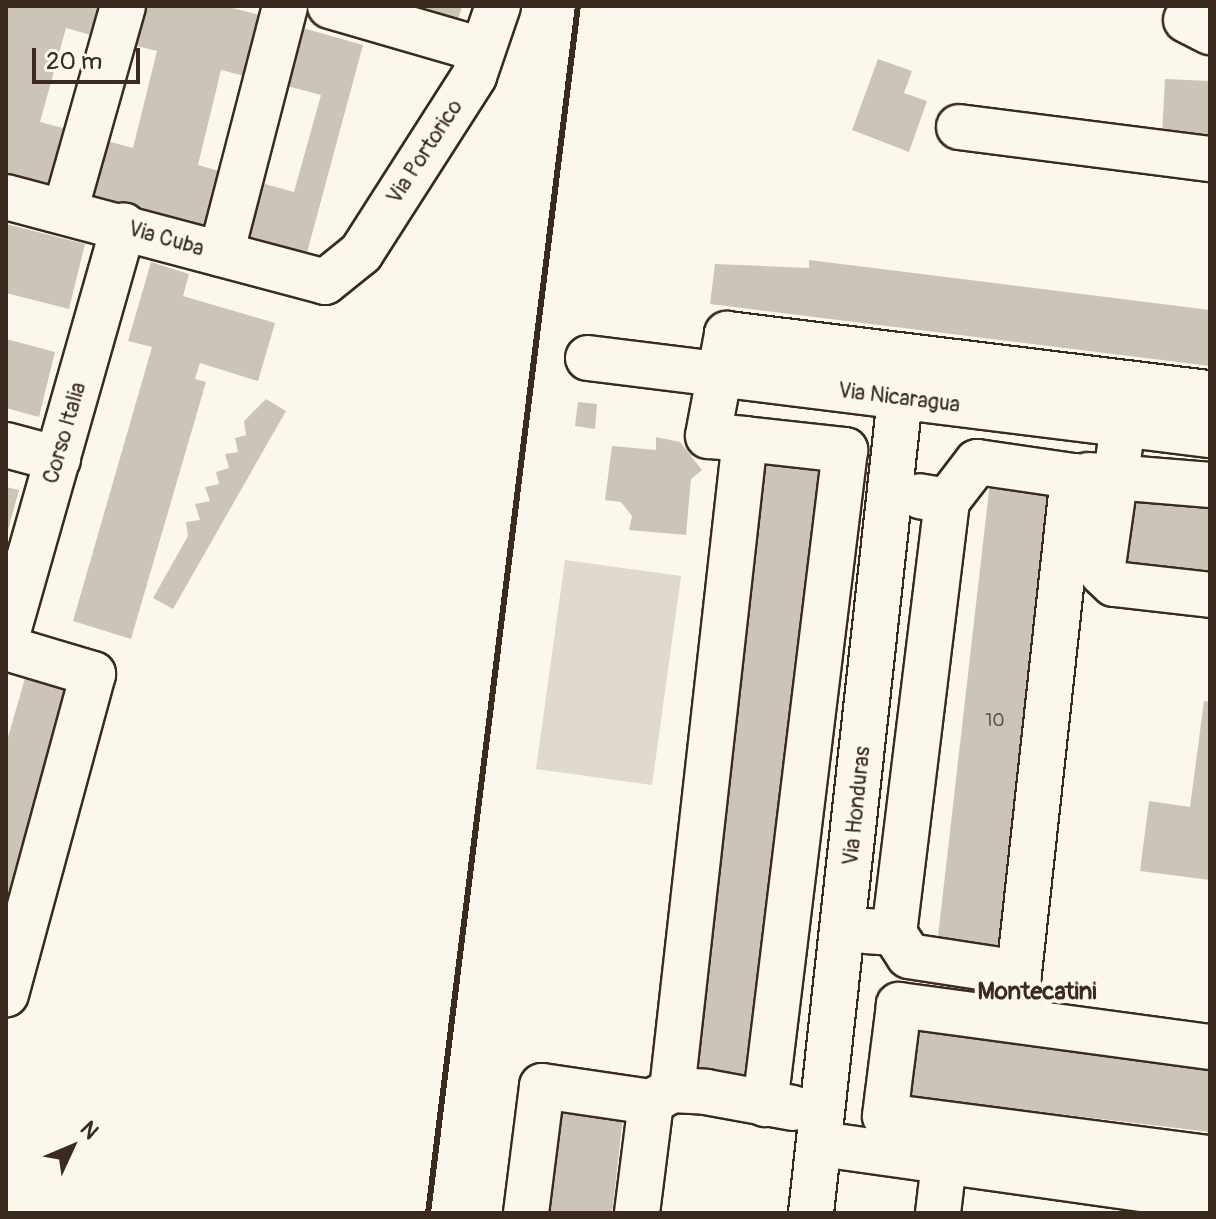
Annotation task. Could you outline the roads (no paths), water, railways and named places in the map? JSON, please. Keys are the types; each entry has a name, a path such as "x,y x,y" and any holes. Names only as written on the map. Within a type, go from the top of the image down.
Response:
{"street":[{"path":"65,211 123,6"},
{"path":"221,254 285,6"},
{"path":"330,6 481,50"},
{"name":"Via Portorico","path":"325,282 361,253 474,76 498,6"},
{"path":"959,127 1210,159"},
{"name":"Via Cuba","path":"6,197 325,282"},
{"name":"Corso Italia","path":"6,639 124,226"},
{"path":"765,1104 845,450 708,436 717,374 727,334 1210,393"},
{"name":"Via Nicaragua","path":"588,358 1210,435"},
{"name":"Via Honduras","path":"811,1213 900,398"},
{"path":"1011,1020 1094,475 1123,425"},
{"path":"637,1213 661,1096 745,439"},
{"path":"6,445 58,459"},
{"path":"1019,973 909,956 894,933 947,501 977,462 1210,485"},
{"path":"1094,475 1101,568 1108,581 1210,595"},
{"path":"890,491 947,501"},
{"path":"6,648 93,674 6,994"},
{"path":"843,929 894,933"},
{"path":"1210,1047 899,1005 885,1116 967,1154 1076,1196 1210,1199"},
{"path":"526,1213 542,1086 765,1104 822,1128 967,1154 1210,1158"},
{"path":"938,1213 967,1154"}],"railway":[{"path":"428,1213 578,6"}],"district":[{"name":"Montecatini","path":"1037,992"}]}
